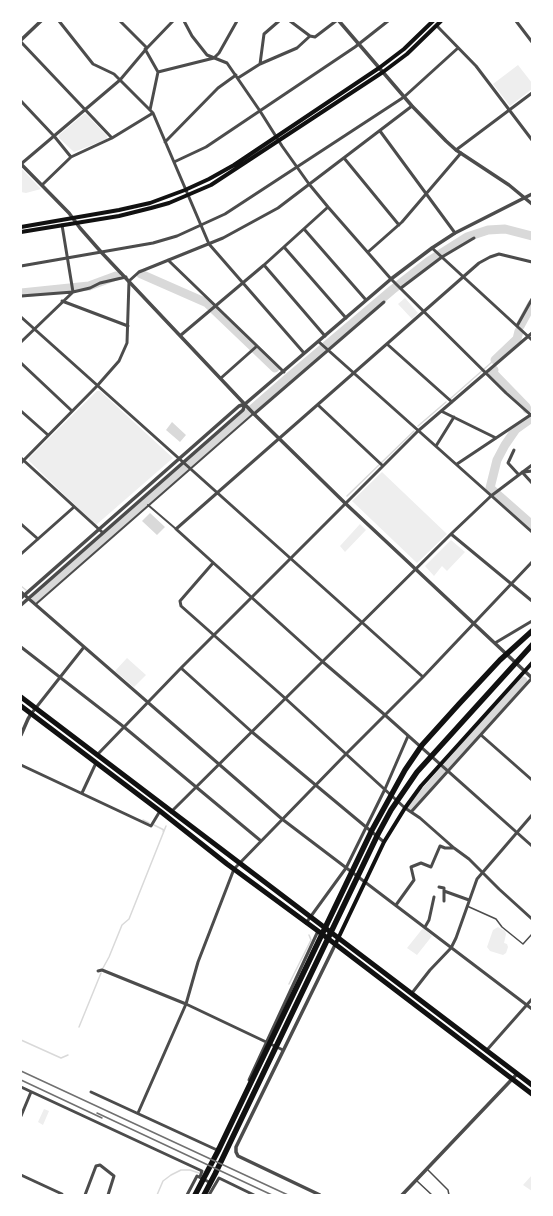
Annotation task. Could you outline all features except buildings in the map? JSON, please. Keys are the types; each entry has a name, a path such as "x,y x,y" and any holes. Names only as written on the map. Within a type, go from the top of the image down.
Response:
{"highway":[{"path":"195,1195 218,1152 382,812 405,770 422,745 459,704 500,660 532,631"},
{"path":"204,1195 378,834 391,810 417,772 532,645"},
{"path":"21,697 532,1085"},
{"path":"22,708 30,716 160,811 234,870 318,931 532,1094"}],"main road":[{"path":"21,227 119,210 150,203 185,190 234,165 379,68 404,49 433,21"},
{"path":"21,232 119,216 151,208 187,196 211,185 383,72 407,54 439,22"},
{"path":"335,945 384,842 405,808 421,786 445,768 532,663"}],"street":[{"path":"41,21 21,41 112,138"},
{"path":"59,21 93,64 114,74 153,113 187,196 209,244 304,353"},
{"path":"120,21 146,49 158,72 150,110"},
{"path":"173,21 146,49 120,80 21,164 69,212 76,223 102,253 181,335 249,409 346,504 532,678 481,735 445,768 411,812"},
{"path":"184,21 192,36 207,56 227,63 297,167 328,207 391,278 487,372 506,393 532,415 456,464"},
{"path":"158,72 214,58 219,53 237,21"},
{"path":"260,64 264,34 279,21"},
{"path":"290,21 310,36 315,37 339,22 412,106 456,150 500,179 532,204"},
{"path":"174,162 206,147 359,44 388,21"},
{"path":"516,21 532,42"},
{"path":"439,22 458,48 476,66 532,140"},
{"path":"165,142 218,88 260,64 297,48 310,36"},
{"path":"21,266 153,243 177,236 201,226 240,205 404,97 458,48"},
{"path":"456,150 532,93"},
{"path":"21,101 54,136 71,157"},
{"path":"100,531 22,461 97,386 119,361 126,343 129,281 140,272 222,238 278,208 412,106"},
{"path":"42,185 71,157 112,138 153,113"},
{"path":"380,131 455,234"},
{"path":"368,252 399,225 461,153"},
{"path":"344,158 399,225"},
{"path":"21,598 23,593 100,531 243,410 245,404 284,372 304,353 319,342 391,278 432,248 455,234 532,194"},
{"path":"181,335 264,265 328,207"},
{"path":"62,225 72,290"},
{"path":"304,229 366,300"},
{"path":"400,287 441,256 474,238"},
{"path":"284,247 346,318"},
{"path":"432,248 532,340"},
{"path":"176,529 479,263 499,254 532,262"},
{"path":"168,260 213,307 256,348 284,372"},
{"path":"264,265 325,336"},
{"path":"21,296 90,288 100,283 126,277"},
{"path":"21,342 72,290"},
{"path":"516,326 532,299"},
{"path":"62,301 128,326"},
{"path":"36,604 189,468 384,302"},
{"path":"21,317 423,677"},
{"path":"97,755 181,668 418,431 532,334"},
{"path":"319,342 532,532"},
{"path":"387,344 452,402"},
{"path":"221,378 256,348"},
{"path":"21,363 72,411"},
{"path":"318,405 383,466"},
{"path":"21,411 48,436"},
{"path":"441,411 496,438"},
{"path":"436,446 454,417"},
{"path":"514,450 508,463 519,475"},
{"path":"171,812 452,534 497,491 532,465"},
{"path":"522,472 532,471"},
{"path":"522,472 532,483"},
{"path":"148,505 532,846"},
{"path":"21,554 74,507"},
{"path":"21,524 38,539"},
{"path":"21,605 100,531"},
{"path":"452,534 532,601"},
{"path":"138,1113 186,1004 198,962 234,870 282,819 423,677 532,562"},
{"path":"213,563 180,602 181,606 286,699 405,808 420,818 468,859 481,873 532,919"},
{"path":"23,593 147,703 282,819 532,1009"},
{"path":"494,643 532,621"},
{"path":"21,647 124,727 261,841"},
{"path":"21,735 30,716 84,647"},
{"path":"181,668 252,732 384,842"},
{"path":"481,735 532,780"},
{"path":"306,922 346,868 385,789 408,736"},
{"path":"82,793 96,763"},
{"path":"21,765 151,826 160,811"},
{"path":"412,993 451,948 477,879 481,873 532,815"},
{"path":"396,905 414,880 411,867 421,863 431,866 440,846 445,848 454,848"},
{"path":"439,886 444,888 444,901"},
{"path":"444,891 469,900"},
{"path":"425,928 429,920 434,899 428,901"},
{"path":"91,1092 217,1150 318,931"},
{"path":"320,1195 238,1156 236,1147 335,945"},
{"path":"98,971 102,970 186,1004 283,1050"},
{"path":"486,1051 532,999"},
{"path":"402,1195 517,1074"},
{"path":"21,1087 202,1171 186,1195"},
{"path":"21,1116 31,1092"},
{"path":"85,1195 96,1166 100,1165 114,1176 108,1195"},
{"path":"21,1175 62,1195"},
{"path":"198,1176 215,1184"},
{"path":"209,1195 219,1178 254,1195"}],"lane":[{"path":"467,906 496,919 502,927 523,944 532,934"},
{"path":"427,1169 448,1190 449,1195"},
{"path":"416,1180 432,1195"}],"shaded area":[{"path":"518,65 532,83 532,89 510,106 493,84"},
{"path":"84,114 86,114 107,136 107,139 74,152 59,138 59,135"},
{"path":"21,168 41,189 26,193 21,192"},
{"path":"405,298 418,313 412,319 398,304"},
{"path":"97,391 100,391 173,458 96,525 29,461 29,458"},
{"path":"172,422 186,435 180,442 166,430"},
{"path":"382,472 447,534 417,563 352,501"},
{"path":"150,513 165,527 157,535 142,521"},
{"path":"360,524 366,530 345,552 340,546"},
{"path":"451,540 465,552 447,571 442,566 434,576 425,566"},
{"path":"127,658 146,675 134,687 115,671"},
{"path":"498,927 505,931 506,934 504,943 507,944 508,947 506,953 503,955 490,951 487,947 493,930"},
{"path":"423,928 432,936 417,955 407,948"},
{"path":"44,1109 49,1111 43,1125 38,1122"},
{"path":"532,1175 532,1191 523,1185"}],"waterway":[{"path":"36,598 288,378 392,290 429,261 467,237 488,230 505,229 532,236"},
{"path":"141,274 207,303 275,368"},
{"path":"21,293 89,286 116,276"},
{"path":"520,326 532,304"},
{"path":"495,360 517,339 519,331"},
{"path":"450,399 492,362"},
{"path":"494,370 493,373 527,409"},
{"path":"418,426 446,402"},
{"path":"530,419 516,429 505,445 497,460 490,488 532,525"},
{"path":"347,496 414,431"},
{"path":"21,586 26,590"},
{"path":"411,808 523,681"},
{"path":"143,820 149,823"},
{"path":"154,825 164,830 163,831"},
{"path":"103,968 122,925 129,919 166,826"},
{"path":"289,984 311,940 309,935"},
{"path":"79,1027 101,973"},
{"path":"21,1040 61,1058 68,1055"},
{"path":"157,1195 163,1181 171,1175 181,1170 190,1170 199,1173"}],"railway":[{"path":"21,1071 288,1195"},
{"path":"21,1080 102,1118"},
{"path":"97,1113 272,1195"}]}
